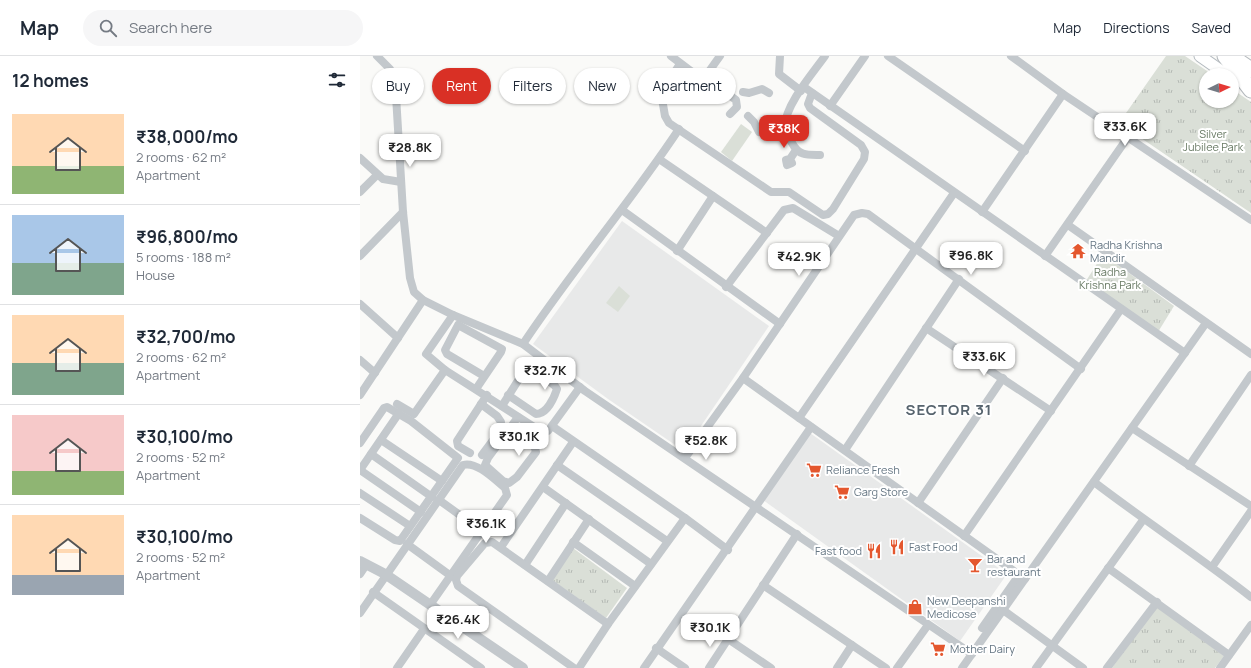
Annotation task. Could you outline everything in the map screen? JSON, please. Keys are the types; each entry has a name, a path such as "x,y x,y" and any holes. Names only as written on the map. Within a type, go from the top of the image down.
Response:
{"highway":[{"path":"1225,56 1251,91"},
{"path":"1232,56 1251,70"}],"main road":[{"path":"1200,56 1217,68"},
{"path":"1239,83 1251,91"}],"street":[{"path":"377,56 390,69 395,79 403,212 414,292 423,300 453,315 523,344 580,387 972,654"},
{"path":"671,56 685,68"},
{"path":"711,68 720,56"},
{"path":"780,56 779,74 802,89 812,93 1185,353"},
{"path":"820,155 806,156 796,150 784,127 788,113 802,89 825,56"},
{"path":"830,106 865,56"},
{"path":"888,56 1025,151"},
{"path":"1011,56 1063,94 1251,220"},
{"path":"680,64 663,89 661,96 667,120 771,192 789,192 823,215 828,214 833,210 864,160 865,152 861,145 810,108 808,104 812,93"},
{"path":"736,94 739,96 762,89 769,93"},
{"path":"982,212 1063,94"},
{"path":"730,114 737,107 739,96"},
{"path":"748,116 754,122 759,132 774,125 784,127"},
{"path":"523,344 558,292 622,210 679,129"},
{"path":"1045,256 1128,137"},
{"path":"790,159 796,150"},
{"path":"360,158 377,175 388,181 401,182"},
{"path":"659,159 767,233"},
{"path":"360,192 377,175"},
{"path":"799,418 915,247 954,193"},
{"path":"677,251 713,196"},
{"path":"726,287 784,210 793,208 839,236"},
{"path":"622,210 726,287 780,324"},
{"path":"360,256 403,212"},
{"path":"685,458 743,378 854,215 862,213 868,214 915,247 1081,369"},
{"path":"1068,225 1251,354"},
{"path":"845,450 959,279"},
{"path":"360,395 423,300"},
{"path":"360,304 398,338"},
{"path":"964,536 1081,369 1121,309"},
{"path":"453,315 426,354 445,370 542,432 548,431 580,387"},
{"path":"982,628 1094,482 1206,323"},
{"path":"476,389 502,349 458,324 446,350 446,354 484,376"},
{"path":"926,328 1051,411"},
{"path":"360,360 375,373"},
{"path":"397,404 414,414 445,370"},
{"path":"502,406 508,395 524,371 527,370 532,370 557,389 554,397 545,410 539,414 536,414 508,395"},
{"path":"1189,466 1251,375"},
{"path":"743,378 1022,577"},
{"path":"918,503 1003,378"},
{"path":"470,453 458,446 456,442 480,404 487,396"},
{"path":"480,404 497,416 501,422 500,431 482,455"},
{"path":"360,443 384,408 390,408 399,413 458,458 442,481 436,498 421,512 410,526 402,540 397,541 360,518"},
{"path":"399,413 360,470 421,512"},
{"path":"510,428 531,442 535,446 536,452 517,477 509,483 503,481 485,465 488,458 518,417"},
{"path":"552,426 573,442 685,518 728,550"},
{"path":"644,668 656,648 728,550 811,427"},
{"path":"1132,428 1251,506"},
{"path":"381,440 442,481"},
{"path":"501,547 573,442"},
{"path":"371,454 482,531"},
{"path":"360,612 407,544 436,498 463,465 470,465 486,473 507,491 507,494 430,605"},
{"path":"557,465 667,541"},
{"path":"1094,482 1143,520 1212,567 1251,597"},
{"path":"543,487 651,564"},
{"path":"360,493 410,526"},
{"path":"525,566 566,503"},
{"path":"1212,567 1251,511"},
{"path":"579,668 608,624 685,518"},
{"path":"548,582 589,519"},
{"path":"1036,668 1143,520"},
{"path":"709,668 797,534"},
{"path":"574,668 456,583 457,576 485,543 492,542 608,624"},
{"path":"573,542 635,586"},
{"path":"407,544 451,576"},
{"path":"362,567 386,574 523,668"},
{"path":"1108,568 1229,655"},
{"path":"962,668 1003,610 1022,577"},
{"path":"763,585 886,668"},
{"path":"373,592 481,668"},
{"path":"1107,668 1157,602"},
{"path":"1003,610 1083,668"},
{"path":"897,668 928,625"},
{"path":"1220,668 1251,625"},
{"path":"396,668 424,629"},
{"path":"728,639 771,668"},
{"path":"837,668 852,645"},
{"path":"656,648 684,668"}],"shaded area":[{"path":"622,221 769,326 684,451 608,399 533,344"},
{"path":"810,433 1007,574 960,641 763,500"}],"green space":[{"name":"Silver Jubilee Park","path":"1166,56 1185,56 1203,68 1199,68 1199,108 1239,108 1239,94 1251,102 1251,213 1119,123"},
{"path":"741,124 752,132 732,161 721,152"},
{"name":"Radha Krishna Park","path":"1103,254 1174,306 1158,332 1086,281"},
{"path":"619,286 630,296 618,312 606,303"},
{"path":"573,548 627,588 606,618 552,580"},
{"path":"1156,606 1224,656 1215,668 1112,668"}],"place":[{"name":"Radha Krishna Mandir","path":"1078,251"},
{"name":"Reliance Fresh","path":"814,470"},
{"name":"Garg Store","path":"842,492"},
{"name":"Fast Food","path":"897,547"},
{"name":"Fast food","path":"874,551"},
{"name":"Bar and restaurant","path":"975,565"},
{"name":"New Deepanshi Medicose","path":"915,607"},
{"name":"Mother Dairy","path":"938,649"}],"district":[{"name":"SECTOR 31","path":"949,410"}]}
